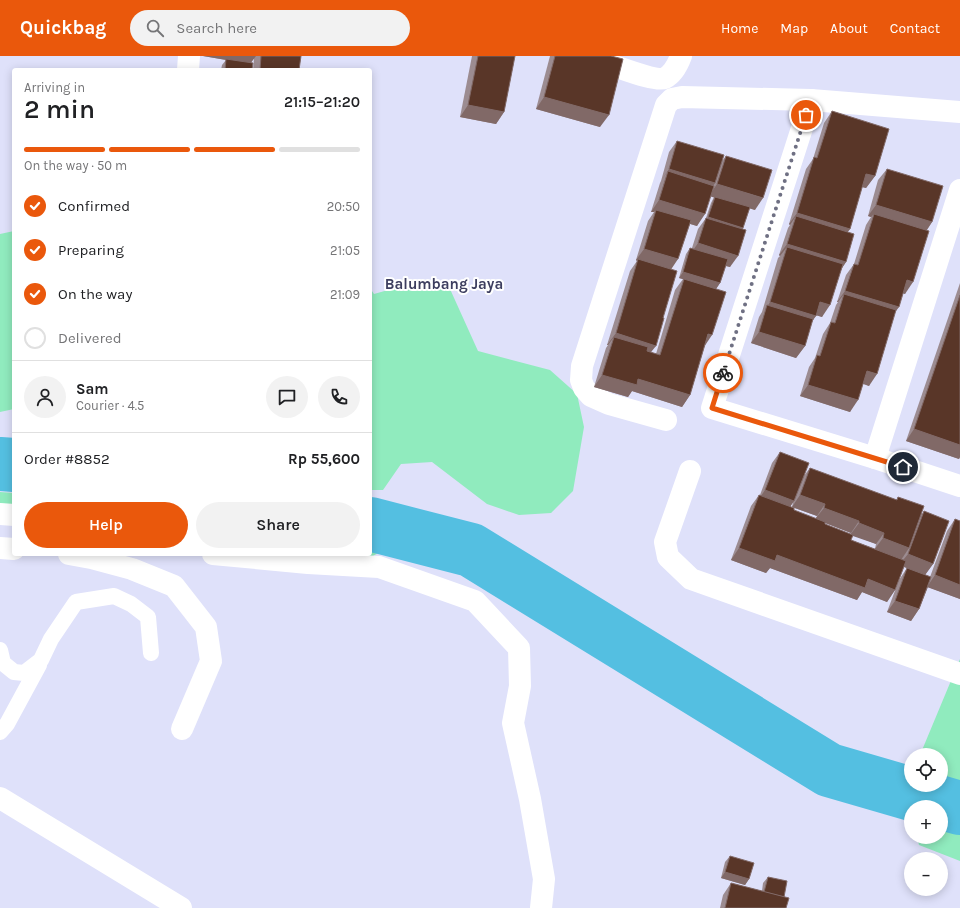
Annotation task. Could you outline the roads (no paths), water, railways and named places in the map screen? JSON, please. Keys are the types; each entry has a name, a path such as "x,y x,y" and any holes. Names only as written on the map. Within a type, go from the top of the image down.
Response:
{"street":[{"path":"188,68 189,56"},
{"path":"582,56 657,79 664,78 672,72 681,56"},
{"path":"666,420 609,404 591,396 584,388 581,380 582,366 666,105 672,99 682,97 811,100 960,112"},
{"path":"811,100 712,408 875,458 960,486"},
{"path":"875,458 960,190"},
{"path":"690,471 665,542 668,557 692,579 960,674"},
{"path":"0,514 12,515"},
{"path":"0,548 12,549"},
{"path":"80,556 132,569 174,586 206,627 211,662 182,728"},
{"path":"235,556 379,567 475,601 519,648 520,686 513,722 530,800 544,879 542,908"},
{"path":"0,798 181,908"}],"lane":[{"path":"0,732 7,724 51,639 76,602 114,596 131,604 148,617 151,653"},
{"path":"0,650 3,662 14,672 24,673 41,660"}],"waterway":[{"path":"0,464 12,465"},
{"path":"372,525 471,550 829,770 960,808"}],"district":[{"name":"Balumbang Jaya","path":"444,284"}]}
